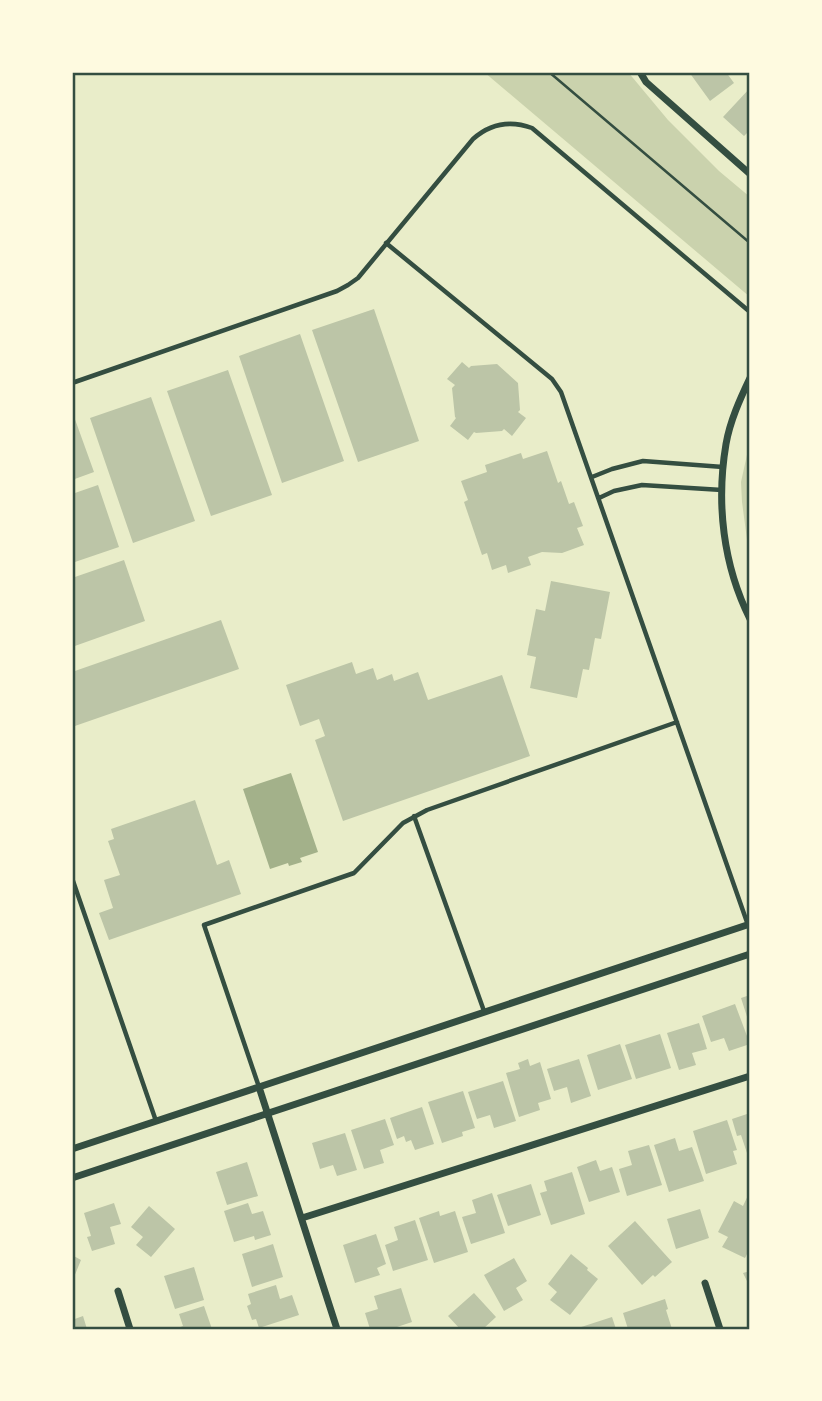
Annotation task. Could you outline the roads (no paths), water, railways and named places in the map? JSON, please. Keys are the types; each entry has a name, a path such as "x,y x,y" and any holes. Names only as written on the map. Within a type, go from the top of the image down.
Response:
{"street":[{"path":"640,72 646,82 750,174"},
{"path":"750,378 737,405 726,443 721,509 733,575 750,619"},
{"path":"72,1149 749,924"},
{"path":"72,1178 750,954"},
{"path":"302,1218 750,1076"},
{"path":"258,1087 337,1329"},
{"path":"705,1283 720,1329"},
{"path":"118,1291 130,1329"}],"lane":[{"path":"72,383 348,285 358,278 473,138 483,130 508,123 532,128 750,312"},
{"path":"386,243 552,379 561,392 749,924"},
{"path":"592,477 612,468 643,461 724,467"},
{"path":"599,498 614,491 642,485 722,489"},
{"path":"258,1087 204,925 354,873 403,822 414,816 677,722"},
{"path":"414,816 484,1011"},
{"path":"72,878 156,1121"}]}
